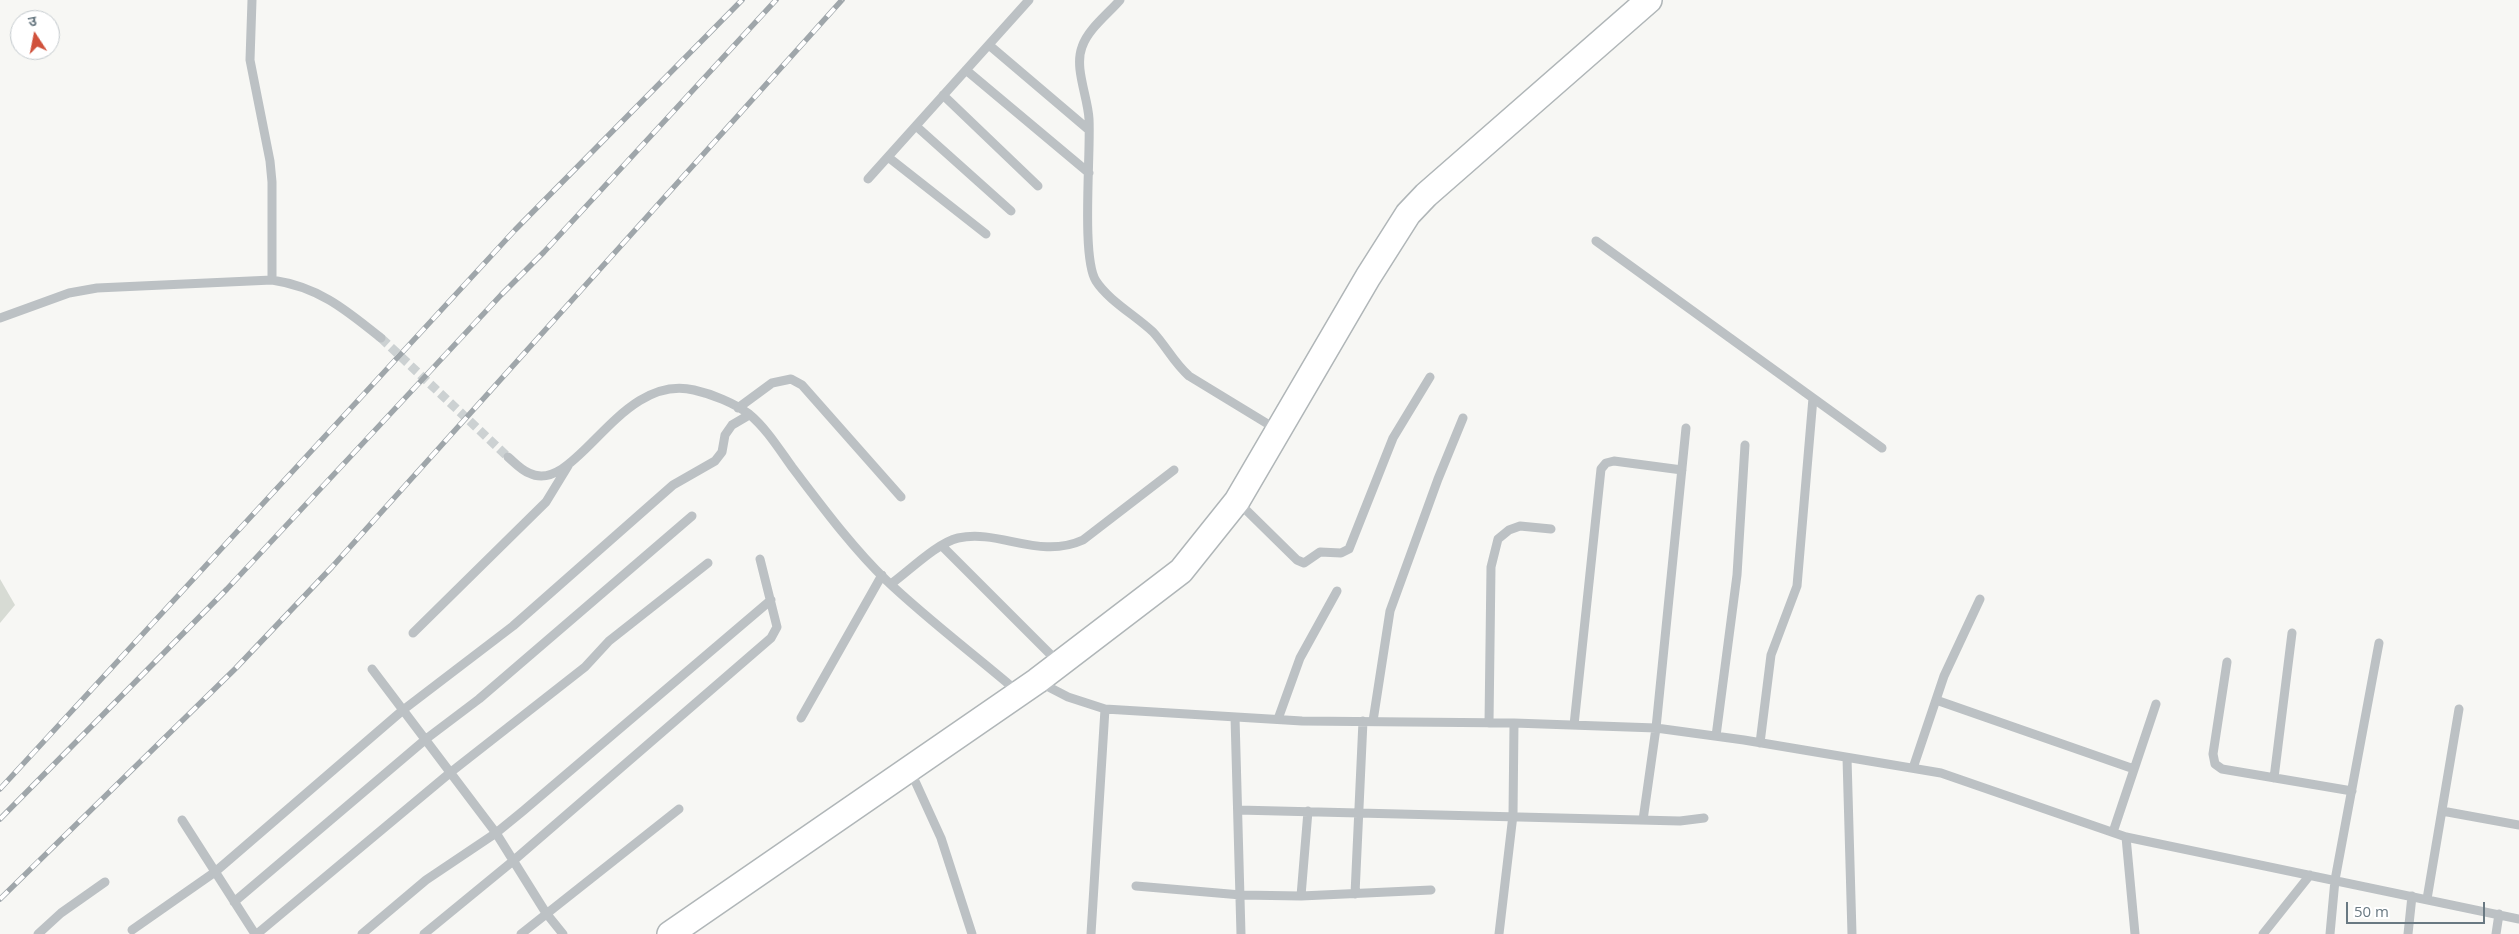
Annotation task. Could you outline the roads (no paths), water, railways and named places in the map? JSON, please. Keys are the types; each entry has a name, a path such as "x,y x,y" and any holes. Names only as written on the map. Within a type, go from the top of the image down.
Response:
{"main road":[{"path":"670,934 1028,686 1181,571 1237,502 1368,277 1408,214 1426,195 1649,0"}],"street":[{"path":"252,0 249,47 270,161 272,280"},
{"path":"868,179 1029,0"},
{"path":"1120,0 1086,38 1081,49 1081,69 1089,118 1089,247 1092,272 1104,290 1160,341 1179,367 1201,384 1278,431"},
{"path":"989,45 1088,130"},
{"path":"966,70 1089,173"},
{"path":"943,95 1038,186"},
{"path":"916,126 1011,211"},
{"path":"888,157 986,234"},
{"path":"1596,240 1882,448"},
{"path":"0,318 60,296 97,288 272,280 293,283 339,303 381,338"},
{"path":"1237,502 1296,560 1304,562 1320,552 1341,553 1349,549 1393,438 1430,377"},
{"path":"738,408 772,383 791,379 802,385 901,498"},
{"path":"413,633 546,502 568,466 628,406 645,395 663,390 694,390 729,403 749,415 763,428 831,518 891,584 1028,686 1105,709 1278,720 1514,723 1656,728 1716,736 1940,773 2126,837 2519,919"},
{"path":"1760,743 1771,655 1797,586 1813,398"},
{"path":"132,930 215,872 403,710 513,626 673,485 715,461 722,452 725,435 732,425 749,415"},
{"path":"1355,894 1359,812 1368,721 1390,611 1430,498 1463,418"},
{"path":"1643,820 1656,728 1686,428"},
{"path":"1716,736 1737,576 1744,445"},
{"path":"508,457 529,473 540,476 568,466"},
{"path":"1574,725 1601,469 1606,463 1614,461 1682,470"},
{"path":"891,584 942,546 956,538 972,536 1056,549 1070,546 1083,540 1174,470"},
{"path":"234,902 426,740 479,699 692,516"},
{"path":"1489,723 1491,577 1498,539 1509,530 1520,526 1551,529"},
{"path":"942,546 1059,663"},
{"path":"424,934 513,861 771,638 777,627 760,559"},
{"path":"182,820 256,934 450,772 585,667 608,641 708,563"},
{"path":"801,718 882,575"},
{"path":"1278,720 1300,658 1337,591"},
{"path":"1913,768 1951,660 1980,599"},
{"path":"362,934 426,880 496,833 771,600"},
{"path":"2274,778 2292,633"},
{"path":"2330,934 2336,880 2380,643"},
{"path":"2227,662 2213,754 2215,764 2222,769 2352,792"},
{"path":"372,669 496,833 546,913 563,934"},
{"path":"1936,700 2134,769"},
{"path":"2113,832 2156,704"},
{"path":"1091,934 1105,709"},
{"path":"2427,899 2459,709"},
{"path":"1235,716 1241,895 1240,934"},
{"path":"1499,934 1512,815 1514,723"},
{"path":"1847,758 1852,934"},
{"path":"909,767 941,838 972,934"},
{"path":"521,934 679,809"},
{"path":"1238,810 1512,815 1680,821 1704,818"},
{"path":"1301,896 1308,811"},
{"path":"2442,811 2519,825"},
{"path":"2126,837 2135,934"},
{"path":"2262,934 2310,875"},
{"path":"38,934 61,913 105,882"},
{"path":"1136,886 1241,895 1301,896 1431,890"},
{"path":"2408,934 2412,896"},
{"path":"2496,934 2499,914"}],"tunnel":[{"path":"381,338 508,457"}],"railway":[{"path":"0,789 515,230 742,0"},
{"path":"0,819 227,589 501,295 544,252 776,0"},
{"path":"0,899 236,668 332,567 842,0"}]}
